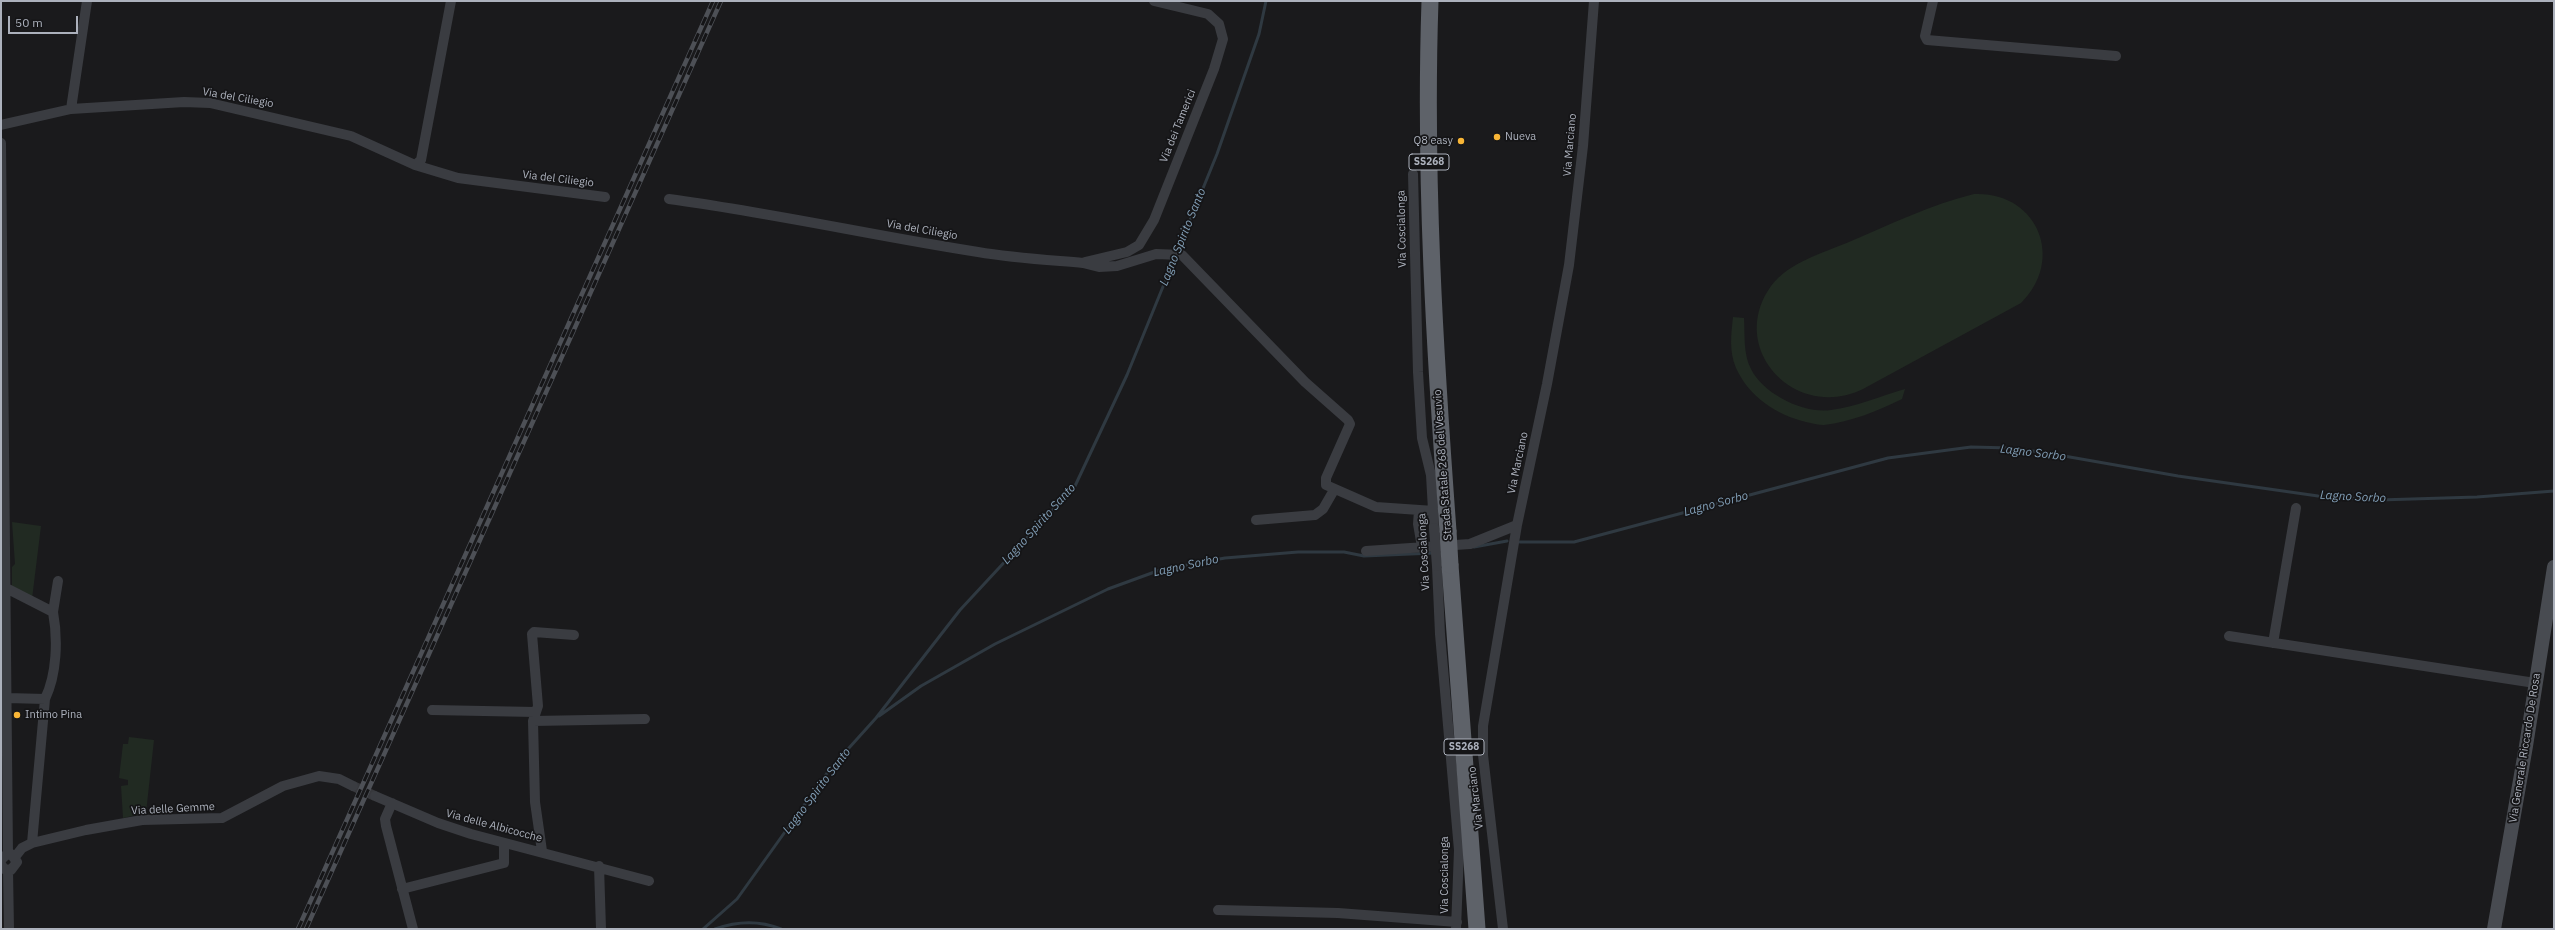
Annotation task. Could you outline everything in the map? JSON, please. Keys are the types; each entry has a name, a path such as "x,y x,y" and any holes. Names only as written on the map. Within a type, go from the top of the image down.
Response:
{"highway":[{"name":"Strada Statale 268 del Vesuvio","path":"1430,1 1429,127 1441,530 1477,929"}],"main road":[{"name":"Via Generale Riccardo De Rosa","path":"2494,929 2554,567"}],"street":[{"path":"71,109 87,1"},
{"path":"416,165 421,160 451,1"},
{"name":"Via dei Tamerici","path":"1083,263 1127,252 1139,245 1154,220 1214,69 1223,39 1219,24 1208,14 1154,1"},
{"name":"Via Marciano","path":"1503,929 1482,755 1483,726 1517,525 1568,265 1583,146 1594,1"},
{"path":"1933,1 1925,36 1927,40 2116,56"},
{"name":"Via del Ciliegio","path":"1,125 71,109 184,102 210,103 351,136 416,165 458,178 605,197"},
{"path":"1,144 4,584 7,698 8,857 17,865 14,869 5,867 9,929"},
{"name":"Via Coscialonga","path":"1413,174 1418,372 1422,438 1431,475 1434,511 1441,530"},
{"name":"Via del Ciliegio","path":"668,199 780,215 859,232 980,252 1083,263 1099,267 1117,266 1156,254 1170,256 1182,255 1188,259 1305,382 1348,420 1350,424 1324,483 1334,490"},
{"path":"1256,520 1315,515 1323,509 1334,490 1376,506 1434,511"},
{"path":"2273,643 2296,508"},
{"path":"1419,510 1418,524 1422,547"},
{"path":"1366,551 1470,544 1517,525"},
{"name":"Via Coscialonga","path":"1443,565 1440,634 1459,850 1457,926"},
{"path":"32,844 45,700 51,686 56,629 53,612 58,580"},
{"path":"4,584 53,612"},
{"path":"542,851 535,802 534,716 538,706 532,634 534,632 574,635"},
{"path":"2229,636 2535,683"},
{"path":"7,698 45,700"},
{"path":"432,710 534,716 645,719"},
{"name":"Via delle Gemme","path":"8,857 22,848 32,844 142,820 222,818 283,786 319,776 339,779 354,786"},
{"path":"375,796 392,803 385,819 386,826 413,929"},
{"name":"Via delle Albicocche","path":"392,803 438,823 504,843 542,851 649,881"},
{"path":"402,889 504,863 504,843"},
{"path":"599,866 601,929"},
{"path":"1218,910 1338,913 1457,926"}],"shaded area":[{"path":"1974,194 1996,196 2014,204 2028,216 2038,231 2043,248 2042,267 2034,286 2021,303 1863,389 1838,397 1814,396 1793,388 1775,374 1763,355 1757,333 1759,310 1771,286 1778,278 1797,264 1818,254 1926,209"},
{"path":"1733,317 1744,318 1746,350 1748,363 1751,369 1765,387 1785,400 1809,409 1831,410 1868,401 1905,389 1902,399 1864,415 1834,424 1824,425 1806,422 1785,415 1756,396 1748,388 1736,368 1731,349"},
{"path":"12,522 41,526 32,599 12,589 12,567 15,564"},
{"path":"129,737 154,740 146,813 123,818 121,786 128,785 128,780 119,778 123,744 128,744"}],"waterway":[{"name":"Lagno Spirito Santo","path":"703,929 737,899 830,769 876,718 960,610 1075,486 1127,375 1217,154 1259,34 1266,1"},
{"name":"Lagno Sorbo","path":"1520,542 1574,542 1888,458 1971,447 2011,448 2047,453 2178,476 2318,496 2379,500 2477,497 2554,491"},
{"name":"Lagno Sorbo","path":"1474,547 1507,541"},
{"name":"Lagno Sorbo","path":"879,716 921,686 995,644 1108,589 1160,570 1225,558 1298,552 1344,552 1364,556 1434,553"},
{"path":"715,929 740,923 764,924 781,929"}],"tunnel":[{"path":"353,786 375,796"}],"railway":[{"path":"298,929 713,1"},
{"path":"306,929 721,1"}],"place":[{"name":"Nueva","path":"1497,137"},
{"name":"Q8 easy","path":"1461,141"},
{"name":"Intimo Pina","path":"17,715"}]}
